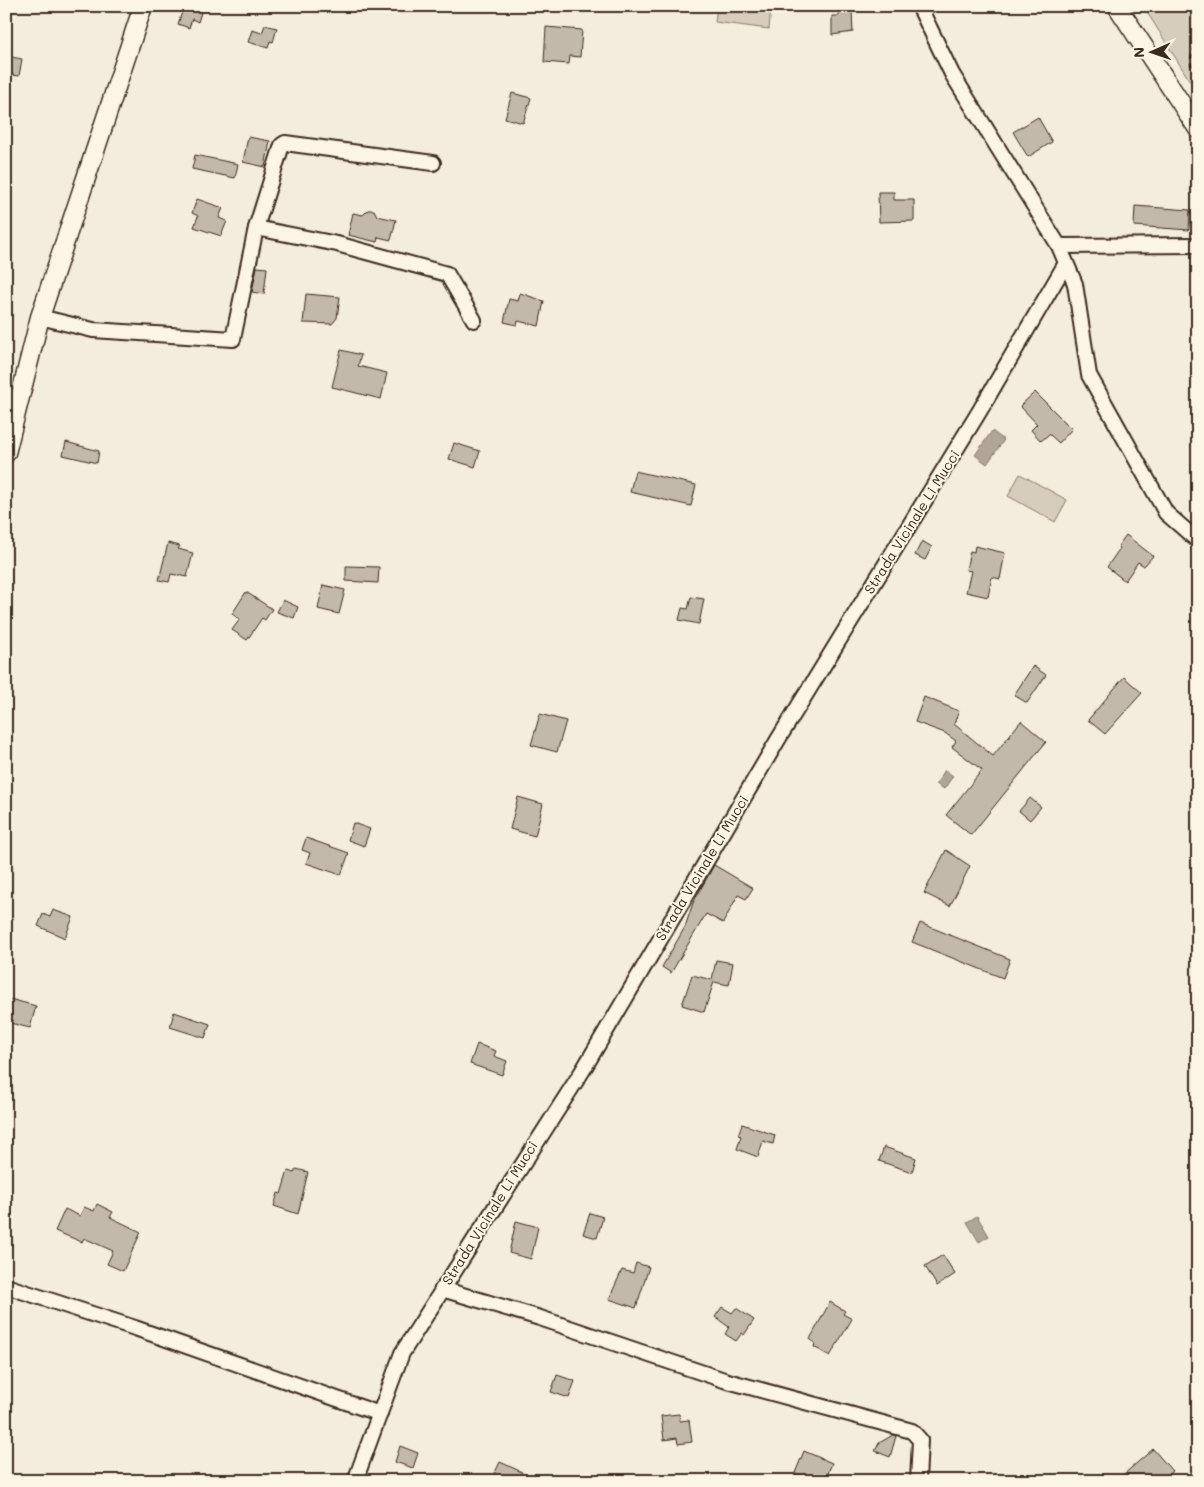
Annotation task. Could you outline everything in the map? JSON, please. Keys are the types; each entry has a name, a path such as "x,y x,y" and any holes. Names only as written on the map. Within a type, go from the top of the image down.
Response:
{"street":[{"path":"6,453 40,317 143,6"},
{"path":"919,6 952,74 1059,246 1075,284 1089,375 1166,513 1198,541"},
{"path":"1117,6 1198,129"},
{"path":"40,317 94,330 232,339 256,228 281,148 285,143 432,163"},
{"path":"256,228 337,244 447,274 474,320"},
{"path":"1059,246 1198,245"},
{"name":"Strada Vicinale Li Mucci","path":"355,1481 402,1353 583,1070 779,738 979,412 1066,263"},
{"path":"6,1286 135,1328 380,1414"},
{"path":"442,1289 540,1318 724,1380 912,1431 920,1440 918,1481"}],"path":[{"path":"1198,40 1191,56 1190,66 1198,79"}],"shaded area":[{"path":"717,6 771,6 769,29 715,22"},
{"path":"1183,6 1198,6 1198,94 1147,12"},
{"path":"992,431 1004,440 987,464 975,455"},
{"path":"1020,474 1067,500 1055,522 1008,496"},
{"path":"945,770 953,776 944,789 936,784"},
{"path":"977,1216 989,1236 979,1242 967,1222"}],"building":[{"path":"184,6 203,6 198,22 192,19 189,28 178,24"},
{"path":"839,11 852,11 853,32 832,35 832,16 839,16"},
{"path":"265,25 277,28 273,42 270,41 268,48 248,42 252,30 262,33"},
{"path":"546,27 582,30 580,57 570,56 569,64 544,62"},
{"path":"6,56 22,59 19,76 6,74"},
{"path":"512,93 531,98 523,123 505,118"},
{"path":"1038,117 1052,142 1028,157 1013,132"},
{"path":"248,137 270,141 265,167 243,162"},
{"path":"195,155 238,164 235,178 192,169"},
{"path":"878,192 894,192 894,200 914,200 914,221 879,222"},
{"path":"197,199 223,208 219,218 227,221 221,236 194,227 198,216 192,213"},
{"path":"1135,206 1190,210 1189,230 1134,226"},
{"path":"368,210 374,210 377,216 396,220 391,240 378,237 377,242 348,235 353,213 363,215"},
{"path":"257,267 267,268 264,294 252,292"},
{"path":"520,293 544,301 539,326 518,321 517,325 504,322 509,299 518,301"},
{"path":"306,294 340,297 337,318 332,324 303,323"},
{"path":"341,350 361,355 358,366 387,373 381,399 332,387"},
{"path":"1035,392 1072,429 1059,443 1049,434 1041,441 1031,430 1037,424 1020,406"},
{"path":"66,442 99,451 97,463 63,455"},
{"path":"454,443 480,451 475,467 449,459"},
{"path":"635,471 696,485 691,506 630,492"},
{"path":"1126,535 1153,556 1144,566 1138,562 1125,581 1107,567"},
{"path":"922,541 932,547 925,560 915,555"},
{"path":"168,543 180,546 178,549 193,553 187,577 171,574 169,582 159,580"},
{"path":"975,546 1005,553 1000,579 992,577 988,597 966,592 971,571 966,570 970,551 974,552"},
{"path":"346,566 379,567 378,583 346,581"},
{"path":"323,585 345,590 339,614 318,609"},
{"path":"246,592 272,609 265,620 262,618 247,640 232,630 240,619 232,614"},
{"path":"691,597 704,599 699,624 679,620 682,608 688,609"},
{"path":"283,600 298,607 294,618 277,612"},
{"path":"1033,666 1046,675 1027,703 1014,695"},
{"path":"1124,677 1142,693 1105,734 1088,720"},
{"path":"924,697 959,711 954,724 993,756 1021,721 1046,742 971,835 946,815 982,770 952,747 956,741 945,733 915,722"},
{"path":"540,714 566,721 557,752 531,745"},
{"path":"518,797 543,804 535,836 510,829"},
{"path":"1030,798 1041,807 1030,820 1019,811"},
{"path":"353,823 370,829 364,846 348,840"},
{"path":"306,838 349,853 341,875 306,863 310,853 302,850"},
{"path":"946,850 970,866 950,906 924,893"},
{"path":"714,865 753,888 746,899 738,895 723,923 706,914 671,973 662,967 685,927 693,903"},
{"path":"53,910 73,917 65,938 38,926 43,914 50,917"},
{"path":"920,923 1010,959 1003,978 912,942"},
{"path":"716,960 733,963 729,985 714,982 704,1012 682,1005 692,975 712,980"},
{"path":"6,998 36,1006 30,1028 6,1022"},
{"path":"174,1012 210,1024 205,1038 170,1027"},
{"path":"477,1044 496,1051 494,1056 507,1061 502,1075 470,1064"},
{"path":"742,1124 775,1135 773,1144 763,1141 758,1157 737,1149 741,1136 738,1135"},
{"path":"884,1147 916,1158 912,1172 879,1161"},
{"path":"296,1169 308,1172 298,1214 274,1206 278,1193 281,1194 288,1171 294,1173"},
{"path":"97,1204 113,1212 110,1217 141,1232 123,1271 107,1264 113,1251 84,1238 82,1242 55,1231 65,1209 80,1216 84,1207 94,1211"},
{"path":"590,1213 603,1217 597,1238 583,1234"},
{"path":"516,1221 538,1227 531,1259 509,1253"},
{"path":"943,1255 955,1274 937,1286 925,1266"},
{"path":"636,1263 649,1267 636,1308 609,1299 622,1270 633,1273"},
{"path":"830,1302 845,1311 843,1314 852,1319 830,1356 814,1347 815,1343 810,1339"},
{"path":"722,1307 732,1313 736,1308 754,1320 744,1335 742,1333 736,1341 725,1334 729,1327 715,1317"},
{"path":"557,1375 575,1381 569,1398 551,1392"},
{"path":"679,1414 680,1421 689,1420 692,1442 678,1444 677,1438 664,1440 661,1416"},
{"path":"893,1435 896,1436 890,1457 875,1451 879,1443"},
{"path":"400,1446 418,1453 413,1468 395,1462"},
{"path":"1153,1449 1172,1471 1161,1481 1116,1481"},
{"path":"804,1451 832,1463 825,1481 813,1481 795,1473"},
{"path":"500,1462 522,1472 518,1481 491,1481"}]}
